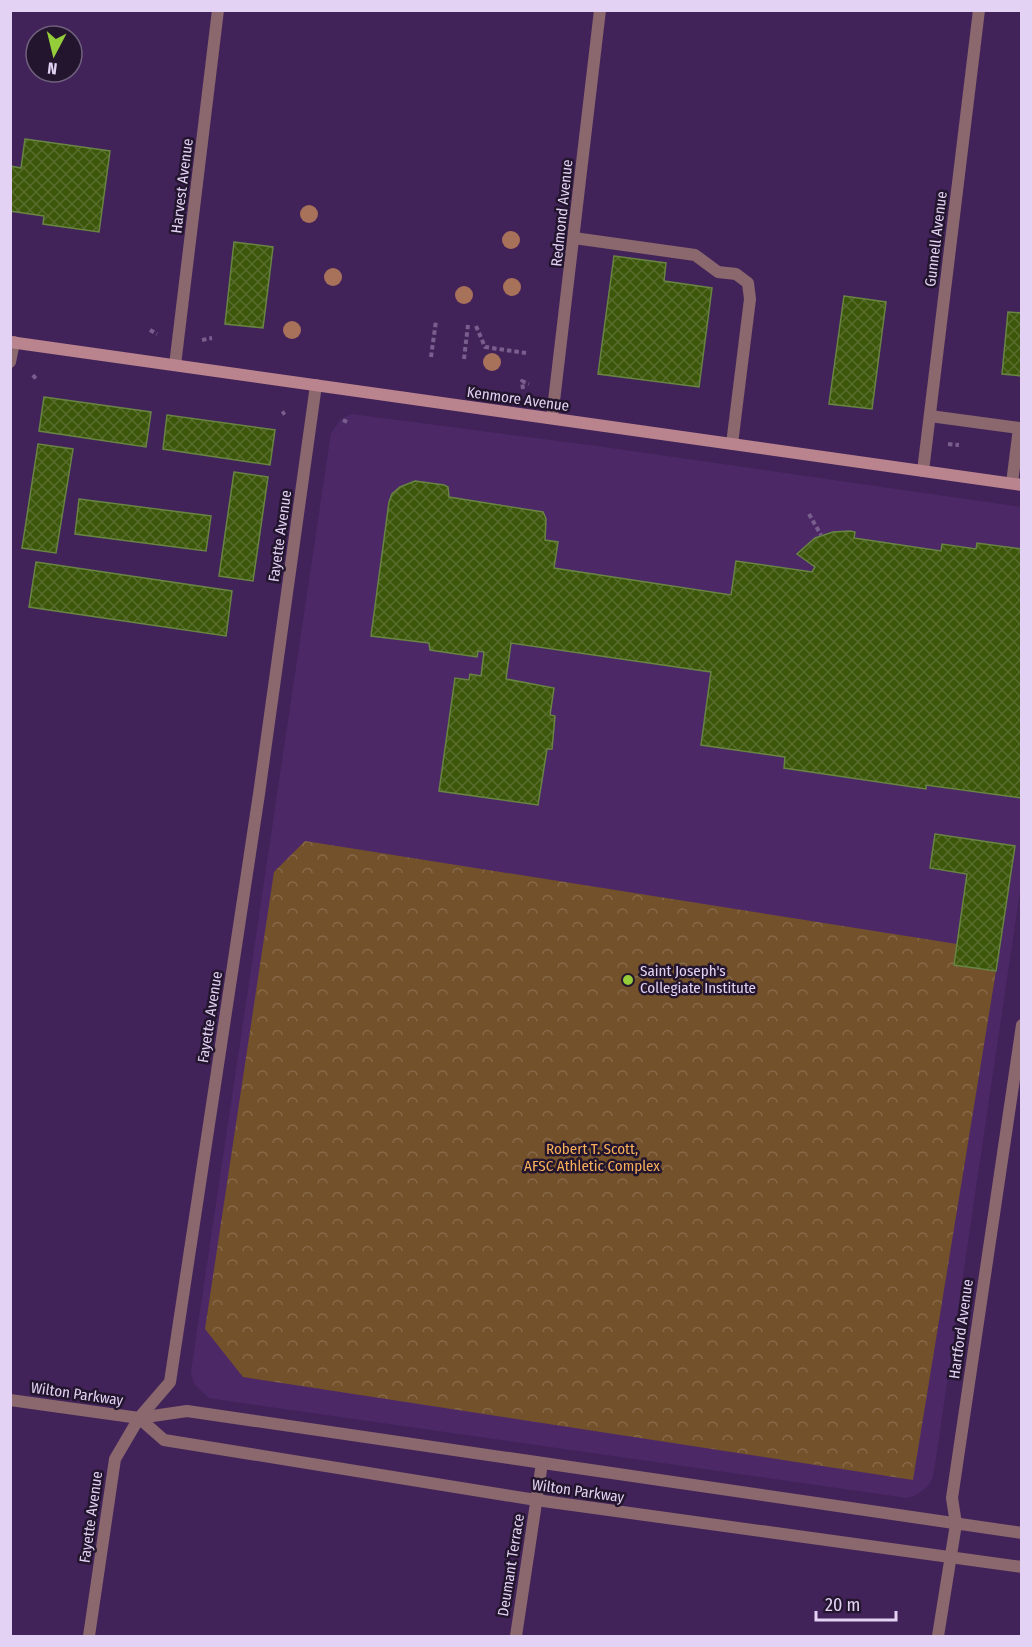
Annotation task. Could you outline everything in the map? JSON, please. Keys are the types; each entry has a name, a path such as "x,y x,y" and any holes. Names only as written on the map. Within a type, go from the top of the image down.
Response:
{"main road":[{"name":"Kenmore Avenue","path":"12,342 1017,484"}],"street":[{"name":"Harvest Avenue","path":"174,365 218,10"},
{"name":"Redmond Avenue","path":"552,418 600,10"},
{"name":"Gunnell Avenue","path":"923,471 979,10"},
{"path":"574,238 695,255 718,272 736,274 748,283 750,299 732,444"},
{"path":"10,362 12,342"},
{"name":"Fayette Avenue","path":"89,1636 115,1459 140,1418 170,1382 259,794 316,385"},
{"path":"930,416 1020,429 1017,484"},
{"name":"Hartford Avenue","path":"938,1636 956,1524 952,1498 1022,1025"},
{"name":"Wilton Parkway","path":"10,1400 140,1418 187,1411 1022,1533"},
{"name":"Wilton Parkway","path":"140,1418 164,1440 536,1500 950,1559 1022,1567"},
{"name":"Deumant Terrace","path":"516,1636 542,1463"}],"path":[{"path":"431,357 436,321"},
{"path":"464,359 468,325"},
{"path":"476,326 484,347 526,353"},
{"path":"150,330 157,334"},
{"path":"202,340 212,338"},
{"path":"523,389 522,381 529,384"},
{"path":"948,444 959,445"},
{"path":"809,514 821,536"}],"shaded area":[{"name":"Saint Joseph's Collegiate Institute","path":"351,414 604,447 1021,507 1021,884 933,1477 927,1487 916,1495 907,1498 235,1402 209,1398 194,1384 191,1372 331,433 341,419"}],"green space":[{"name":"Robert T. Scott, AFSC Athletic Complex","path":"305,841 957,944 954,965 996,971 913,1480 243,1377 205,1329 274,872"}],"building":[{"path":"25,139 110,151 99,232 43,224 44,216 10,211 10,166 21,168"},
{"path":"234,242 273,247 263,328 225,324"},
{"path":"614,256 666,263 664,281 712,288 699,387 598,374"},
{"path":"844,296 886,302 872,409 829,404"},
{"path":"1008,312 1022,313 1022,376 1002,374"},
{"path":"44,397 151,412 146,447 39,431"},
{"path":"167,415 275,430 270,465 163,449"},
{"path":"38,444 73,449 56,553 22,548"},
{"path":"234,472 268,477 253,581 219,576"},
{"path":"415,481 444,485 448,487 449,497 543,512 546,519 545,540 558,542 554,568 731,595 736,561 812,572 815,567 797,554 815,538 833,532 850,531 855,532 854,538 941,551 942,544 976,549 977,543 1022,549 1022,798 926,785 926,789 784,768 785,757 701,745 711,672 511,643 506,679 554,688 550,715 555,716 552,749 547,749 538,805 439,791 455,678 469,680 470,674 481,676 484,652 478,651 477,657 430,650 429,643 371,636 389,502 392,494 400,487"},
{"path":"79,499 211,516 206,551 75,534"},
{"path":"36,562 232,591 226,636 29,607"},
{"path":"935,834 1015,846 996,971 954,965 967,874 930,868"}],"place":[{"name":"Saint Joseph's Collegiate Institute","path":"628,980"}]}
